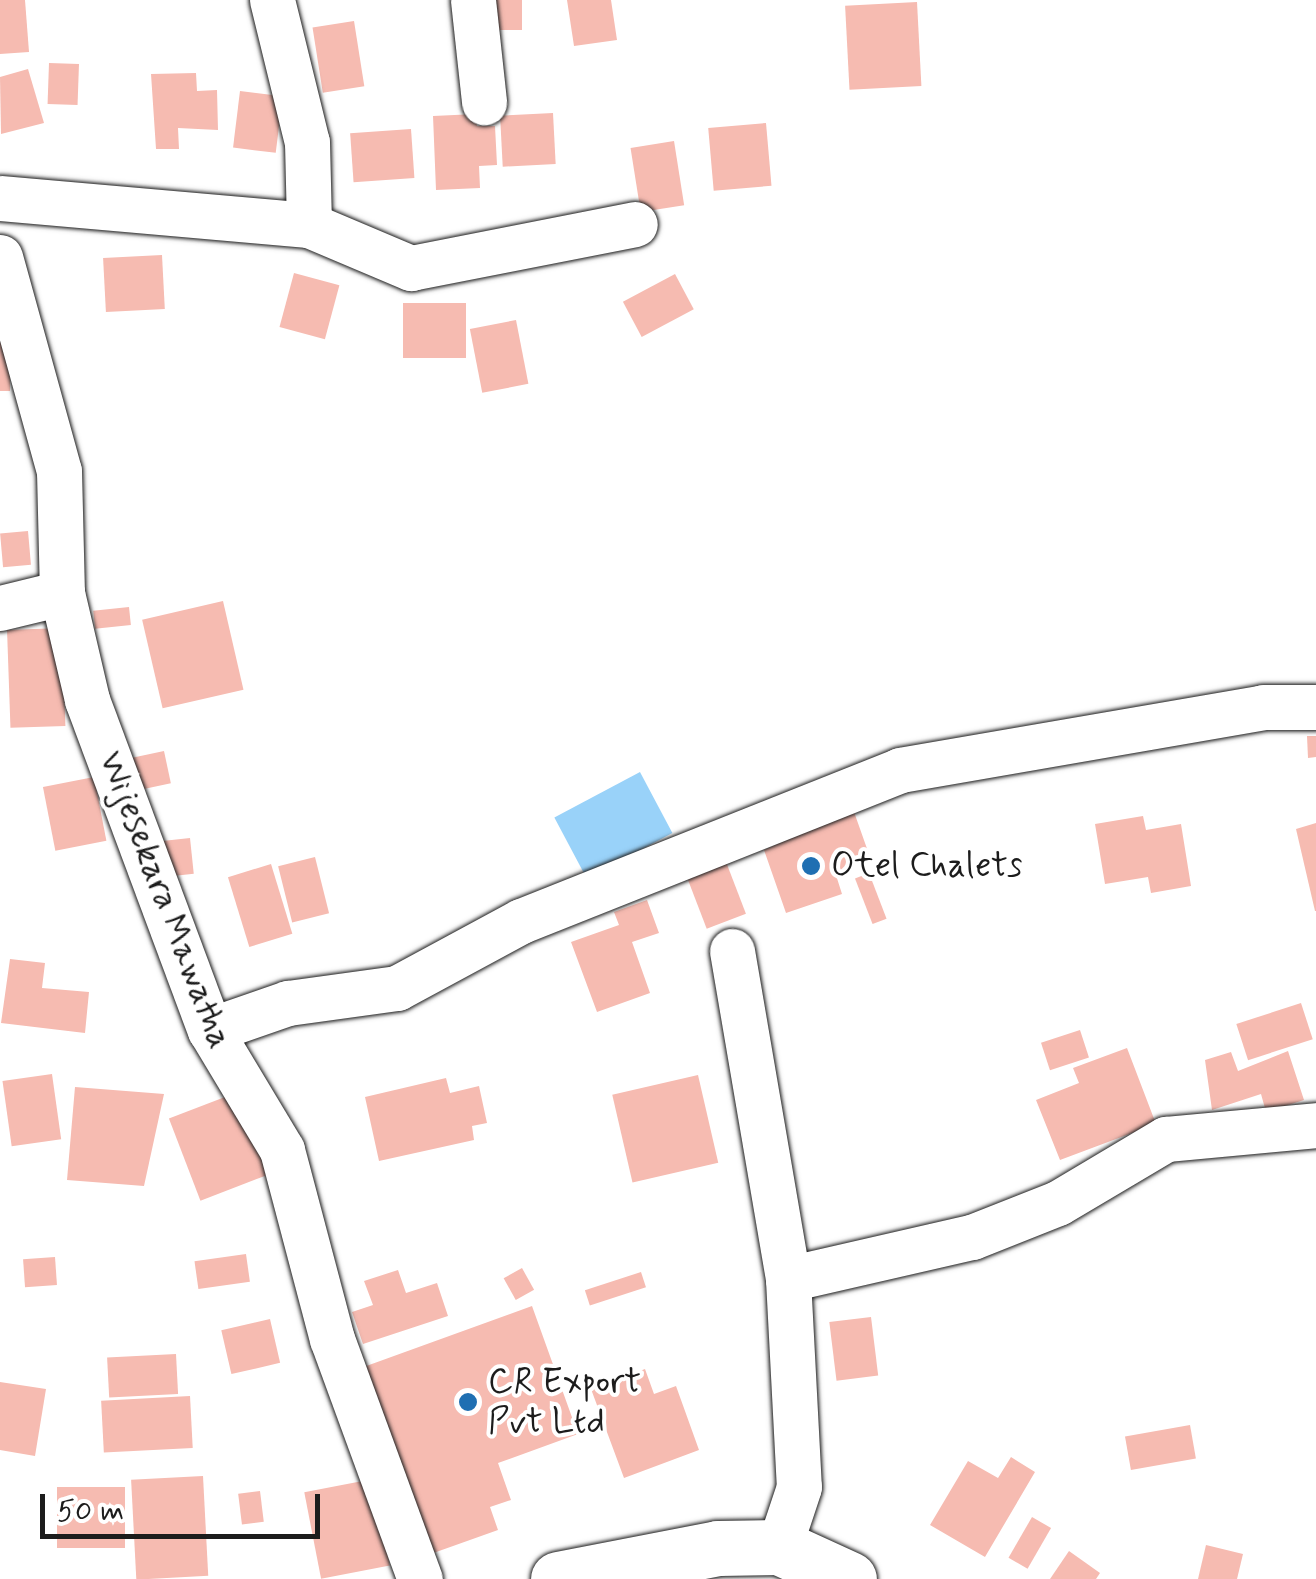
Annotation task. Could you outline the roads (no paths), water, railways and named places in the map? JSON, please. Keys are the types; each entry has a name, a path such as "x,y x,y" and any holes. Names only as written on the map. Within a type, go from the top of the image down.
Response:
{"main road":[{"path":"558,1579 718,1548 779,1547 849,1579"}],"street":[{"path":"272,0 306,142 310,225"},
{"path":"473,0 484,102"},
{"path":"0,198 310,225 410,268 635,224"},
{"name":"Wijesekara Mawatha","path":"0,257 59,470 62,593 87,700 210,1030 282,1150 332,1340 420,1579"},
{"path":"0,608 62,593"},
{"path":"210,1030 288,1003 398,988 521,922 900,770 1263,707 1316,706"},
{"path":"732,951 788,1280 799,1486 779,1547"},
{"path":"788,1280 972,1237 1058,1203 1166,1139 1316,1125"}],"water":[{"path":"640,772 672,833 587,878 554,818"}],"place":[{"name":"Otel Chalets","path":"811,866"},
{"name":"CR Export Pvt Ltd","path":"468,1402"}]}
